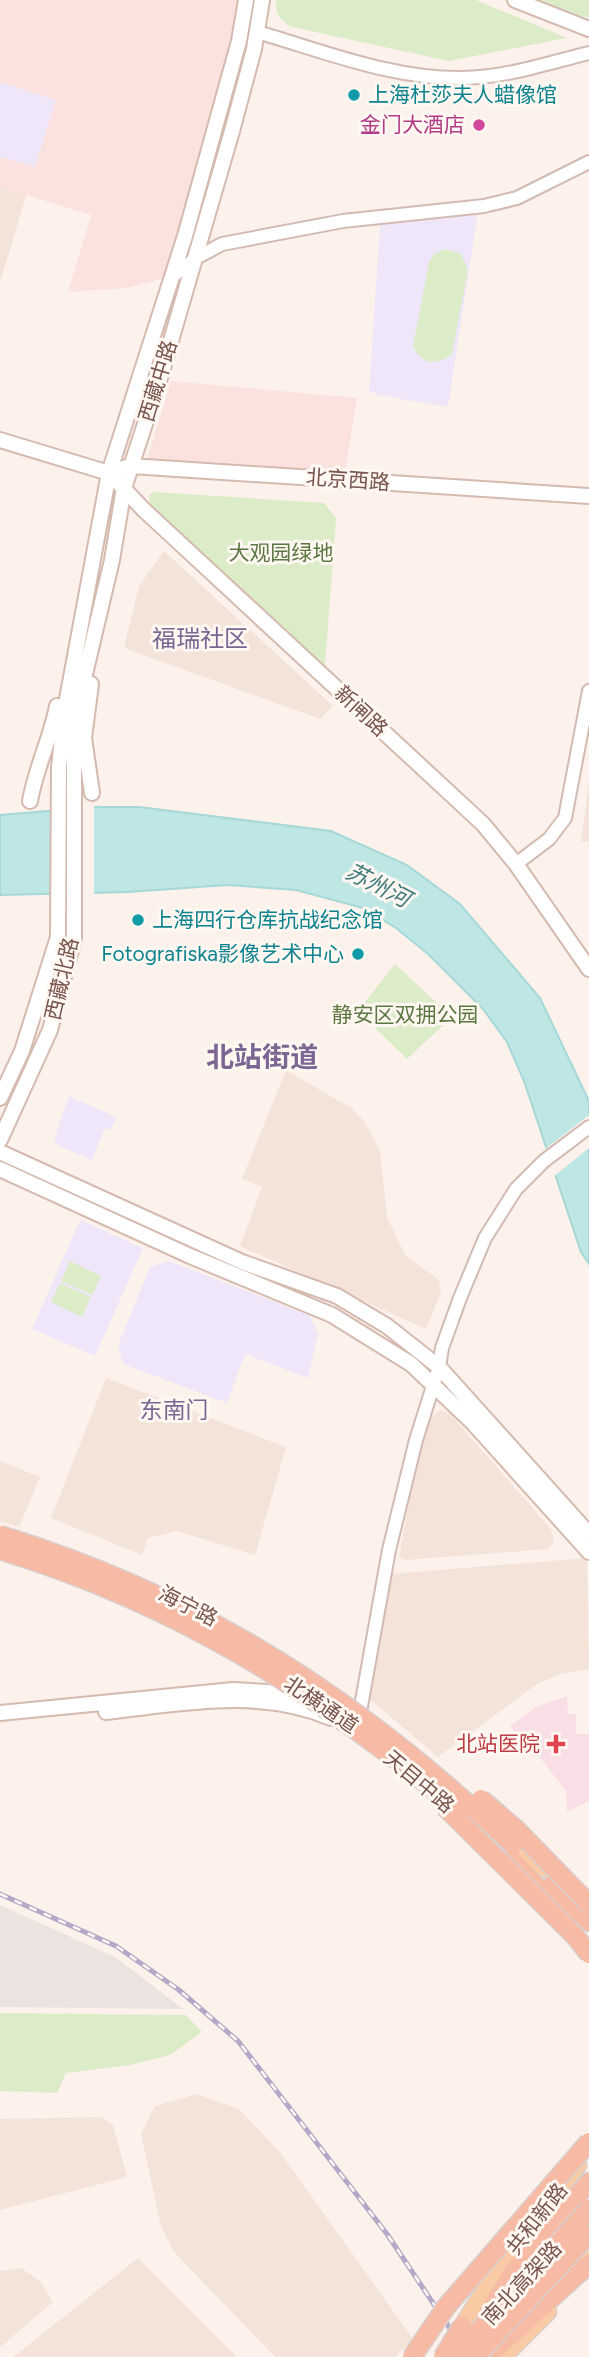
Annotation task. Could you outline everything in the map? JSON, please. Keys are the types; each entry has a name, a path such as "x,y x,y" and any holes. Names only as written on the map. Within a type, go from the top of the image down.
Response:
{"highway":[{"name":"北横通道","path":"0,1534 93,1566 206,1617 339,1698 513,1845 589,1922"},
{"name":"北横通道","path":"0,1550 88,1580 200,1630 413,1763 589,1942"},
{"path":"413,1763 474,1793 517,1830 589,1904"},
{"path":"413,1763 589,1954"},
{"path":"412,2357 446,2307 589,2142"},
{"path":"443,2357 514,2271 581,2177"},
{"name":"南北高架路","path":"455,2357 468,2330 589,2209"},
{"name":"南北高架路","path":"475,2357 589,2234"},
{"path":"549,2311 588,2266"},
{"path":"487,2357 588,2266"}],"main road":[{"name":"西藏中路","path":"66,767 78,638 109,472 173,276 216,131 246,0"},
{"name":"西藏中路","path":"66,767 124,488 196,258 257,32 262,0"},
{"path":"515,0 589,29"},
{"path":"0,440 109,472"},
{"name":"北京西路","path":"109,472 131,466 589,496"},
{"name":"新闸路","path":"109,472 483,824 516,864 589,969"},
{"path":"92,793 84,738 100,612"},
{"path":"30,801 37,764 52,732 68,657 78,638"},
{"name":"西藏北路","path":"0,1098 22,1051 58,937 66,767"},
{"name":"西藏北路","path":"0,1140 50,1030 74,939 66,767"},
{"path":"0,1152 242,1262 337,1296 387,1326 439,1367 589,1534"},
{"path":"0,1169 190,1256 332,1315 411,1364 435,1384 589,1552"},
{"name":"海宁路","path":"0,1534 38,1542 182,1601 287,1661 362,1709"},
{"name":"海宁路","path":"0,1556 180,1627 356,1729"},
{"name":"天目中路","path":"0,1713 218,1691 295,1693 362,1709 461,1792 589,1916"},
{"name":"天目中路","path":"0,1723 248,1699 296,1706 356,1729 455,1811 589,1942"},
{"name":"共和新路","path":"581,2177 589,2148"},
{"name":"共和新路","path":"588,2266 530,2309 523,2312 510,2305 506,2293 589,2195"},
{"path":"502,2357 549,2311"}],"street":[{"path":"257,32 384,68 463,78 512,72 589,53"},
{"path":"173,276 196,258 222,244 330,224 484,206 517,198 589,162"},
{"path":"516,864 549,839 565,818 589,691"},
{"path":"356,1729 362,1709 389,1550 416,1440 435,1384 442,1348 481,1245 516,1189 544,1161 589,1126"}],"shaded area":[{"path":"0,0 246,0 173,276 127,288 68,292 91,215 0,187"},
{"path":"0,82 56,100 35,167 0,157"},
{"path":"0,157 35,167 1,279 0,279"},
{"path":"478,212 448,407 378,395 369,391 380,224"},
{"path":"171,381 357,398 345,473 146,463"},
{"path":"164,551 333,706 320,719 124,648 139,586"},
{"path":"589,781 589,842 581,841"},
{"path":"286,1070 351,1108 364,1121 380,1150 387,1217 405,1255 439,1280 441,1293 426,1329 240,1246 262,1187 242,1179"},
{"path":"69,1096 116,1117 111,1130 105,1128 92,1160 59,1146 54,1139"},
{"path":"80,1220 143,1248 95,1356 32,1329"},
{"path":"169,1261 309,1315 318,1334 308,1378 245,1354 227,1403 123,1364 118,1345 150,1267"},
{"path":"106,1378 286,1447 255,1555 177,1531 148,1538 142,1555 51,1518"},
{"path":"442,1410 450,1414 551,1529 554,1541 549,1549 405,1560 399,1558 413,1476 427,1426 435,1413"},
{"path":"0,1461 40,1477 19,1527 0,1521"},
{"path":"587,1558 589,1669 560,1674 537,1684 438,1757 367,1697 389,1574"},
{"name":"北站医院","path":"567,1696 568,1714 576,1714 576,1734 589,1734 589,1801 567,1812 566,1791 538,1755 533,1757 510,1726 536,1707"},
{"path":"0,1905 115,1957 183,2009 0,2007"},
{"path":"197,2094 239,2109 280,2152 413,2339 395,2357 275,2357 174,2252 161,2226 141,2134 155,2106"},
{"path":"101,2117 113,2125 127,2177 0,2210 0,2119"},
{"path":"138,2258 237,2357 13,2357"},
{"path":"21,2268 40,2281 53,2302 0,2347 0,2271"}],"green space":[{"path":"276,0 476,0 567,38 449,61 292,27 279,16"},
{"path":"538,0 589,0 589,17 572,15"},
{"path":"445,249 461,254 468,270 452,354 430,362 420,357 413,346 429,262 434,254"},
{"name":"大观园绿地","path":"154,492 324,503 336,518 325,666 150,504 149,495"},
{"name":"静安区双拥公园","path":"395,964 452,1017 407,1059 358,1011"},
{"path":"70,1261 101,1276 92,1295 61,1281"},
{"path":"60,1283 91,1297 82,1317 51,1302"},
{"path":"0,2013 186,2015 202,2032 170,2055 131,2065 66,2073 57,2093 0,2091"}],"water":[{"name":"苏州河","path":"95,807 139,807 331,831 407,865 460,904 540,998 589,1101 589,1264 581,1252 524,1081 507,1042 483,1009 428,954 396,928 363,908 296,890 227,885 128,892 0,895 0,815"}],"pier":[{"path":"94,804 94,896 51,897 51,806"},
{"path":"589,1115 589,1148 553,1177 544,1150"}],"railway":[{"path":"0,1894 116,1946 179,1990 238,2041 387,2234 469,2357"}],"place":[{"name":"上海杜莎夫人蜡像馆","path":"354,95"},
{"name":"金门大酒店","path":"479,125"},
{"name":"上海四行仓库抗战纪念馆","path":"138,920"},
{"name":"Fotografiska影像艺术中心","path":"358,954"},
{"name":"北站医院","path":"556,1744"}],"district":[{"name":"福瑞社区","path":"200,639"},
{"name":"北站街道","path":"262,1057"},
{"name":"东南门","path":"174,1410"}]}
